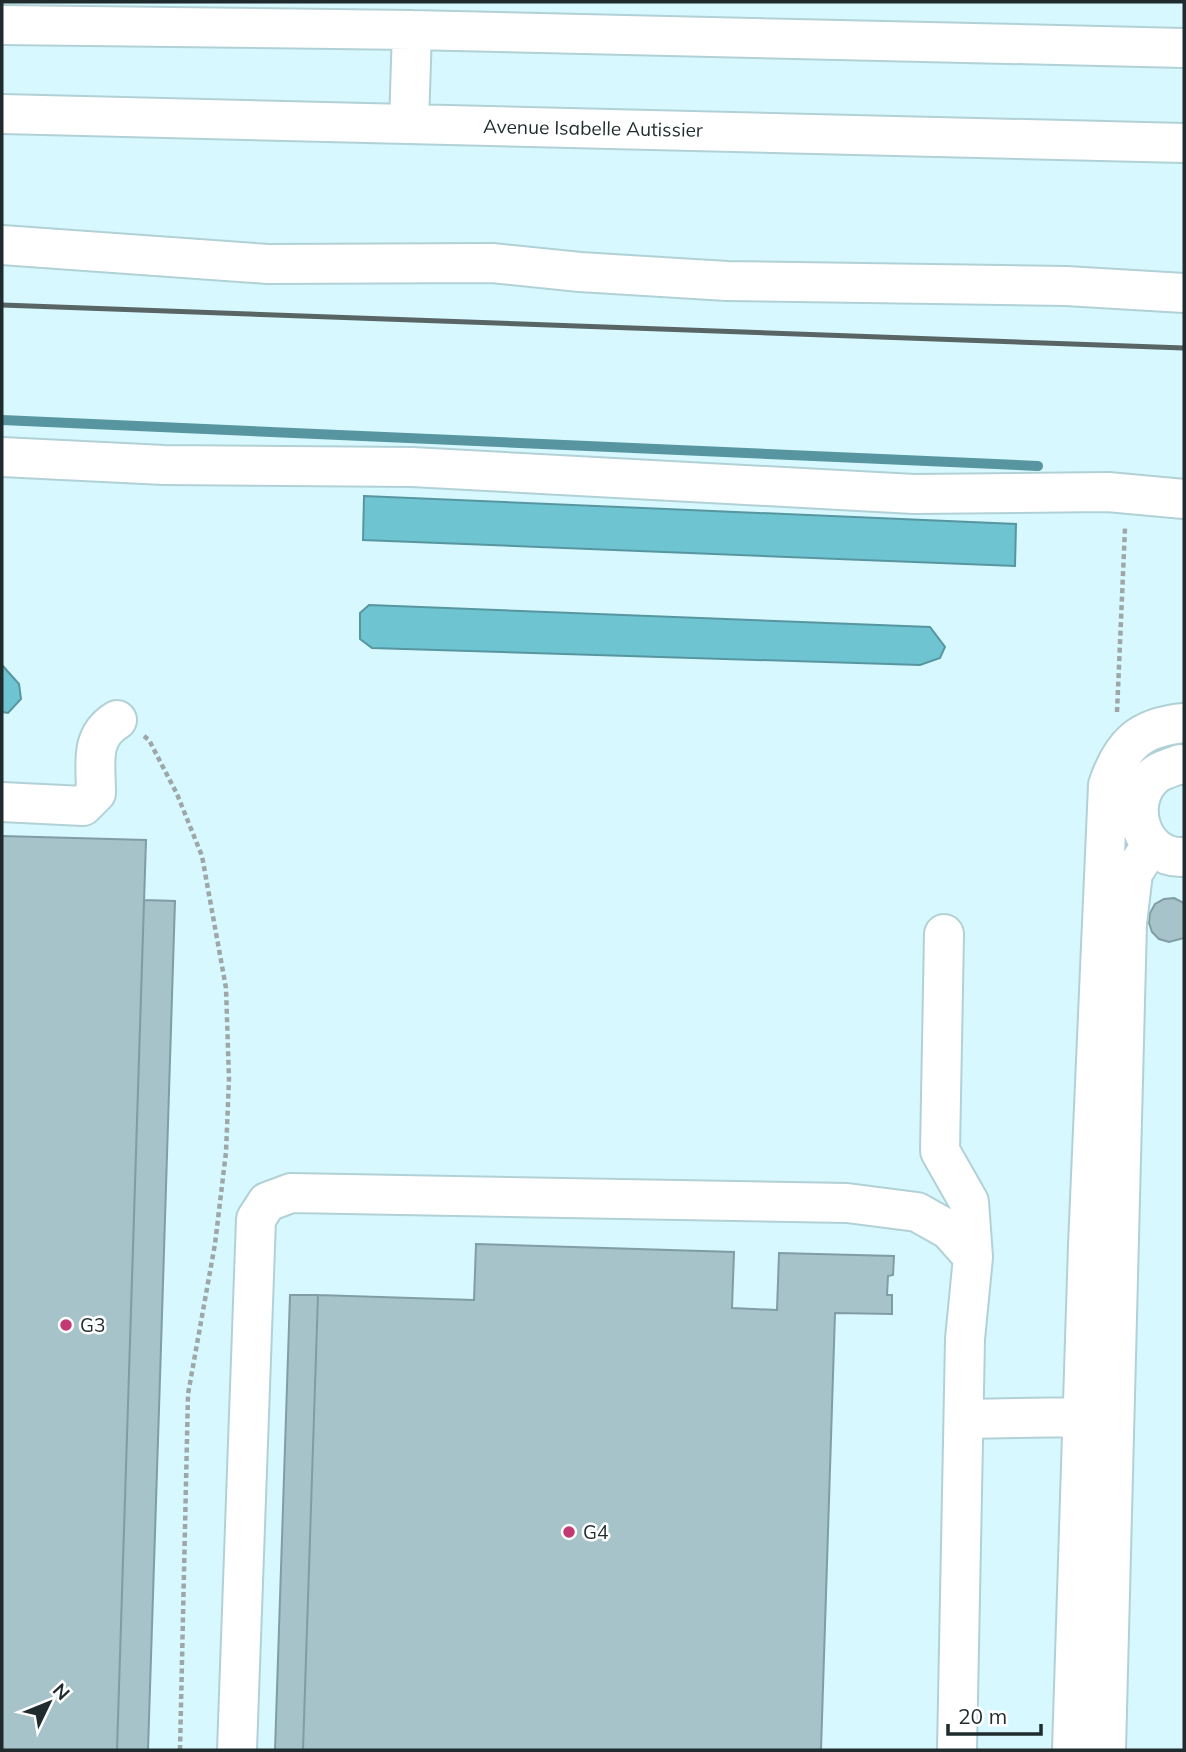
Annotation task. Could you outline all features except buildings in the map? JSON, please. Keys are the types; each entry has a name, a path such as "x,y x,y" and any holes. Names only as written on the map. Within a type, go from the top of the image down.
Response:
{"street":[{"path":"2,25 412,30 1184,48"},
{"path":"410,124 412,30"},
{"name":"Avenue Isabelle Autissier","path":"2,114 1184,143"},
{"path":"2,245 268,264 492,263 580,272 727,281 1066,286 1184,293"},
{"path":"2,457 164,465 412,467 915,494 1108,492 1172,497"},
{"path":"2,802 83,806 96,793 96,744 104,728 117,720"},
{"path":"1072,1750 1082,1417 1108,785 1115,765 1131,742 1161,725 1184,723"},
{"path":"1106,1750 1127,923 1133,873 1168,851 1138,821 1140,795 1156,774 1184,765"},
{"path":"944,934 940,1151 969,1202 973,1258 965,1339 957,1750"},
{"path":"237,1750 256,1219 267,1202 291,1193 847,1203 917,1212 949,1230 973,1258"},
{"path":"964,1419 1082,1417"}],"path":[{"path":"1117,713 1124,528 1150,521 1172,497"},
{"path":"117,720 130,724 149,740 177,794 202,856 226,988 229,1079 226,1152 215,1244 188,1394 180,1750"}],"shaded area":[{"path":"2,2 1184,2 1184,1750 2,1750"}],"water":[{"path":"364,496 1016,524 1015,566 363,540"},
{"path":"369,605 930,627 945,647 940,658 920,665 372,648 360,639 360,613"},
{"path":"2,665 19,684 21,699 8,713 2,712"}],"waterway":[{"path":"2,420 1038,466"}],"railway":[{"path":"2,305 1184,348"}],"place":[{"name":"G3","path":"66,1325"},
{"name":"G4","path":"569,1532"}]}
